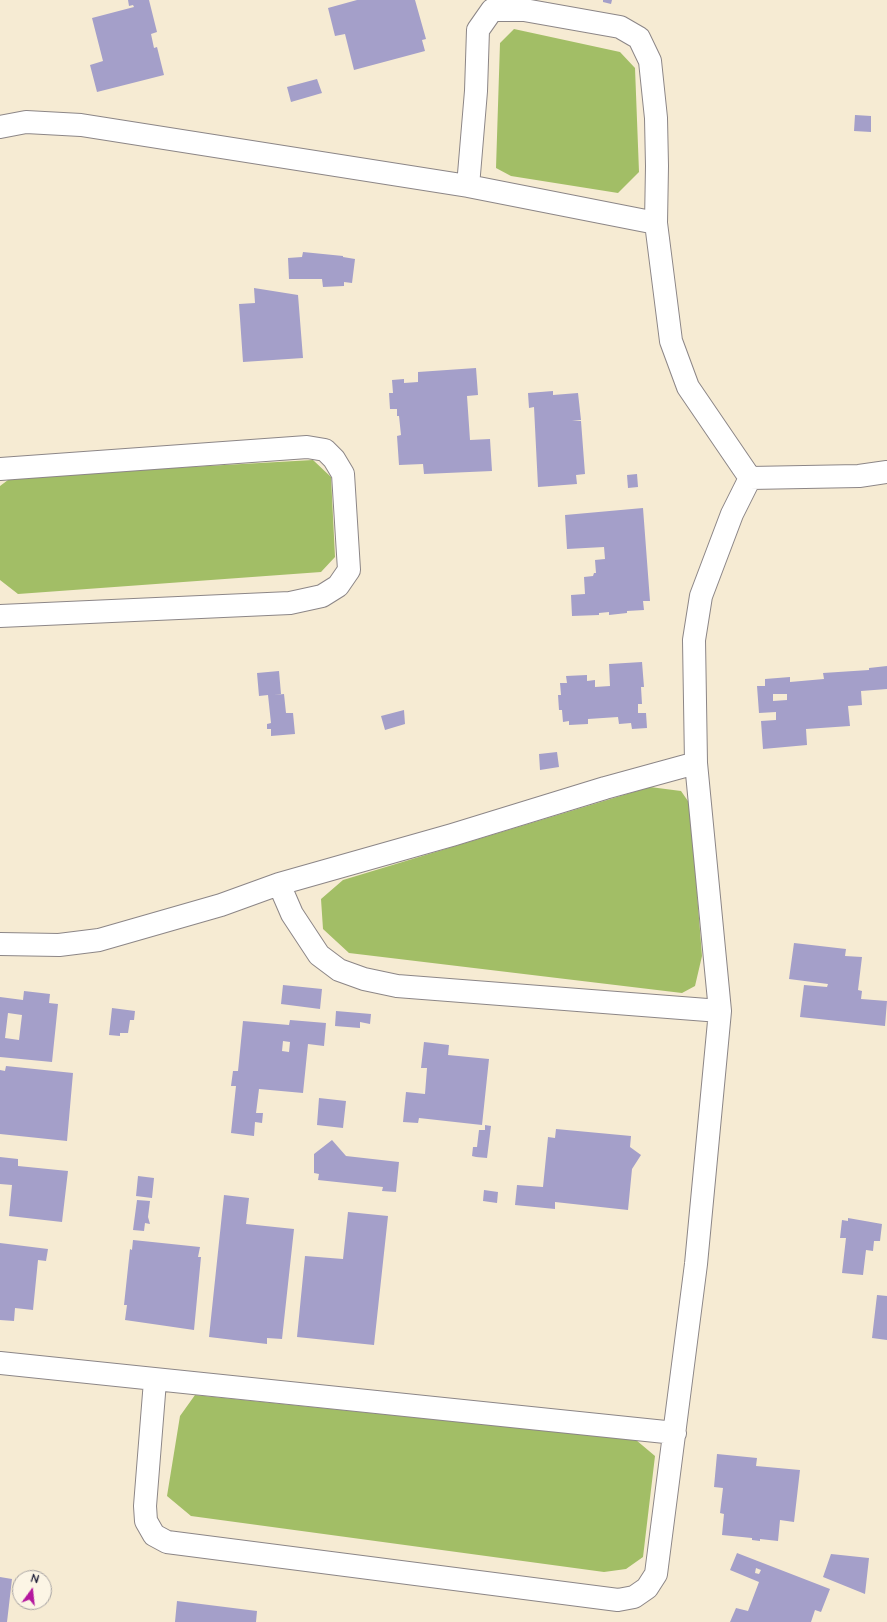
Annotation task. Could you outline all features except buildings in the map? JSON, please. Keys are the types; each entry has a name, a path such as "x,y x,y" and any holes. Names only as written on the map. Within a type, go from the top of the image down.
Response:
{"street":[{"path":"468,186 476,91 478,30 492,10 524,10 620,27 639,38 650,61 656,142 656,223 671,341 688,387 750,478"},
{"path":"0,127 26,122 81,125 468,186 656,223"},
{"path":"0,469 307,447 325,450 334,459 342,474 349,570 338,586 322,596 290,603 0,616"},
{"path":"750,478 859,476 887,472"},
{"path":"155,1381 145,1506 146,1521 154,1535 167,1542 618,1600 634,1598 647,1588 656,1574 696,1264 720,1011 696,763 694,640 701,596 732,514 750,478"},
{"path":"0,944 59,945 98,940 221,905 279,884 452,835 605,788 696,763"},
{"path":"279,884 292,914 319,955 339,970 364,979 397,986 720,1011"},
{"path":"0,1363 155,1381 674,1433"}],"green space":[{"path":"514,29 620,52 635,68 639,172 618,193 511,176 496,168 500,43"},
{"path":"313,460 331,477 335,557 321,572 18,594 0,580 0,486 12,477"},
{"path":"650,787 681,791 690,804 702,956 695,986 682,993 349,953 323,929 321,899 343,880"},
{"path":"195,1395 636,1440 655,1456 643,1557 626,1569 604,1572 191,1516 167,1496 180,1416"}]}
